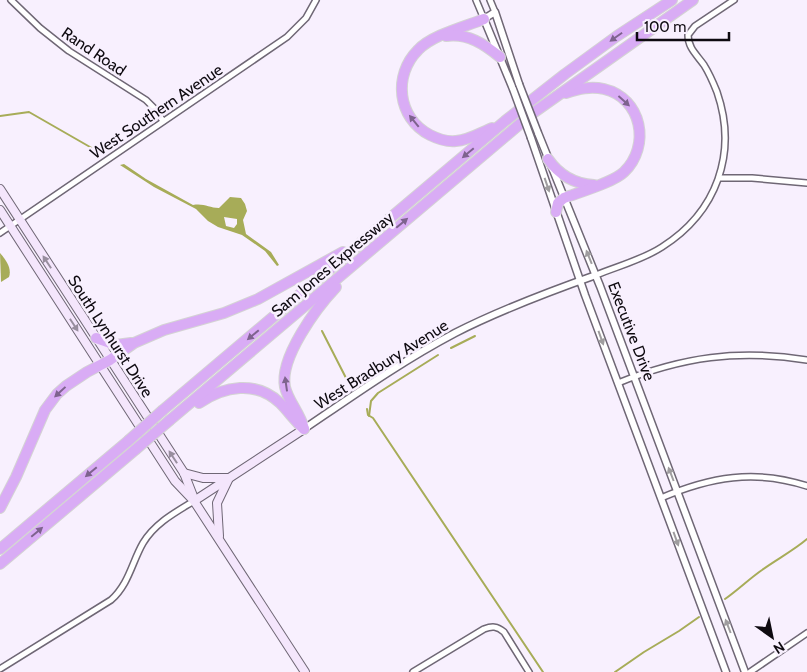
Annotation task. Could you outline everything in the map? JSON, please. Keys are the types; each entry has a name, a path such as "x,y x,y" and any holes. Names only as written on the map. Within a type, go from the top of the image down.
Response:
{"highway":[{"name":"Sam Jones Expressway","path":"0,549 505,121 572,68 672,0"},
{"name":"Sam Jones Expressway","path":"0,564 532,113 694,0"},
{"path":"660,22 699,0"},
{"path":"484,19 438,37 418,50 408,64 403,76 402,98 407,112 413,121 435,138 456,141 472,137 505,121"},
{"path":"438,37 470,38 486,46 500,57"},
{"path":"556,212 558,203 564,198 621,175 636,155 640,135 636,116 624,100 605,89 585,88 558,95"},
{"path":"548,159 557,170 569,179 581,183 600,184"},
{"path":"0,508 16,477 42,416 52,399 78,377 101,366 134,343 154,334 224,313 258,299 301,277 370,236"},
{"path":"304,429 301,417 286,389 284,381 286,370 298,338 316,310 365,255"},
{"path":"96,338 116,345 134,343"},
{"path":"170,420 214,394 230,388 242,388 256,390 269,395 281,404 304,429"}],"main road":[{"name":"South Lynhurst Drive","path":"0,189 184,473 194,501"},
{"name":"South Lynhurst Drive","path":"0,210 175,481 194,501 305,672"},
{"name":"West Bradbury Avenue","path":"194,501 304,429"},
{"path":"184,473 202,478 229,478 217,503 219,538"}],"street":[{"name":"Rand Road","path":"11,0 40,28 68,51 146,100 164,121"},
{"name":"West Southern Avenue","path":"0,233 292,33 306,18 316,0"},
{"name":"Executive Drive","path":"476,0 513,89 579,280 726,672"},
{"name":"Executive Drive","path":"490,0 519,84 596,274 746,672"},
{"path":"596,274 648,254 676,237 699,213 720,178 725,139 721,105 715,86 707,71 689,46 688,35 695,26 734,0"},
{"path":"484,19 494,12"},
{"path":"720,178 752,178 807,183"},
{"name":"West Bradbury Avenue","path":"304,429 408,360 457,332 511,307 596,274"},
{"path":"618,383 683,361 727,355 758,354 807,360"},
{"path":"661,498 716,479 744,476 772,478 807,486"},
{"path":"0,670 111,600 125,584 140,548 150,533 160,523 194,501"},
{"path":"416,671 484,629 498,627 504,632 530,672"},
{"path":"750,672 807,633"}],"shaded area":[{"path":"124,164 146,179 193,205 219,208 230,197 241,198 247,211 243,220 246,234 271,252 279,265 277,266 265,251 242,235 218,227 208,221 196,209 154,187 120,165","holes":["224,217 237,219 237,224 234,228 226,226"]},
{"path":"0,253 10,270 9,277 1,282"}],"waterway":[{"path":"0,116 29,112 97,151"},
{"path":"322,331 346,378"},
{"path":"451,348 475,336"},
{"path":"369,416 371,401 378,393 438,355"},
{"path":"367,409 368,415 373,418 543,672"},
{"path":"725,599 757,573 807,539"},
{"path":"615,672 699,617"}]}
